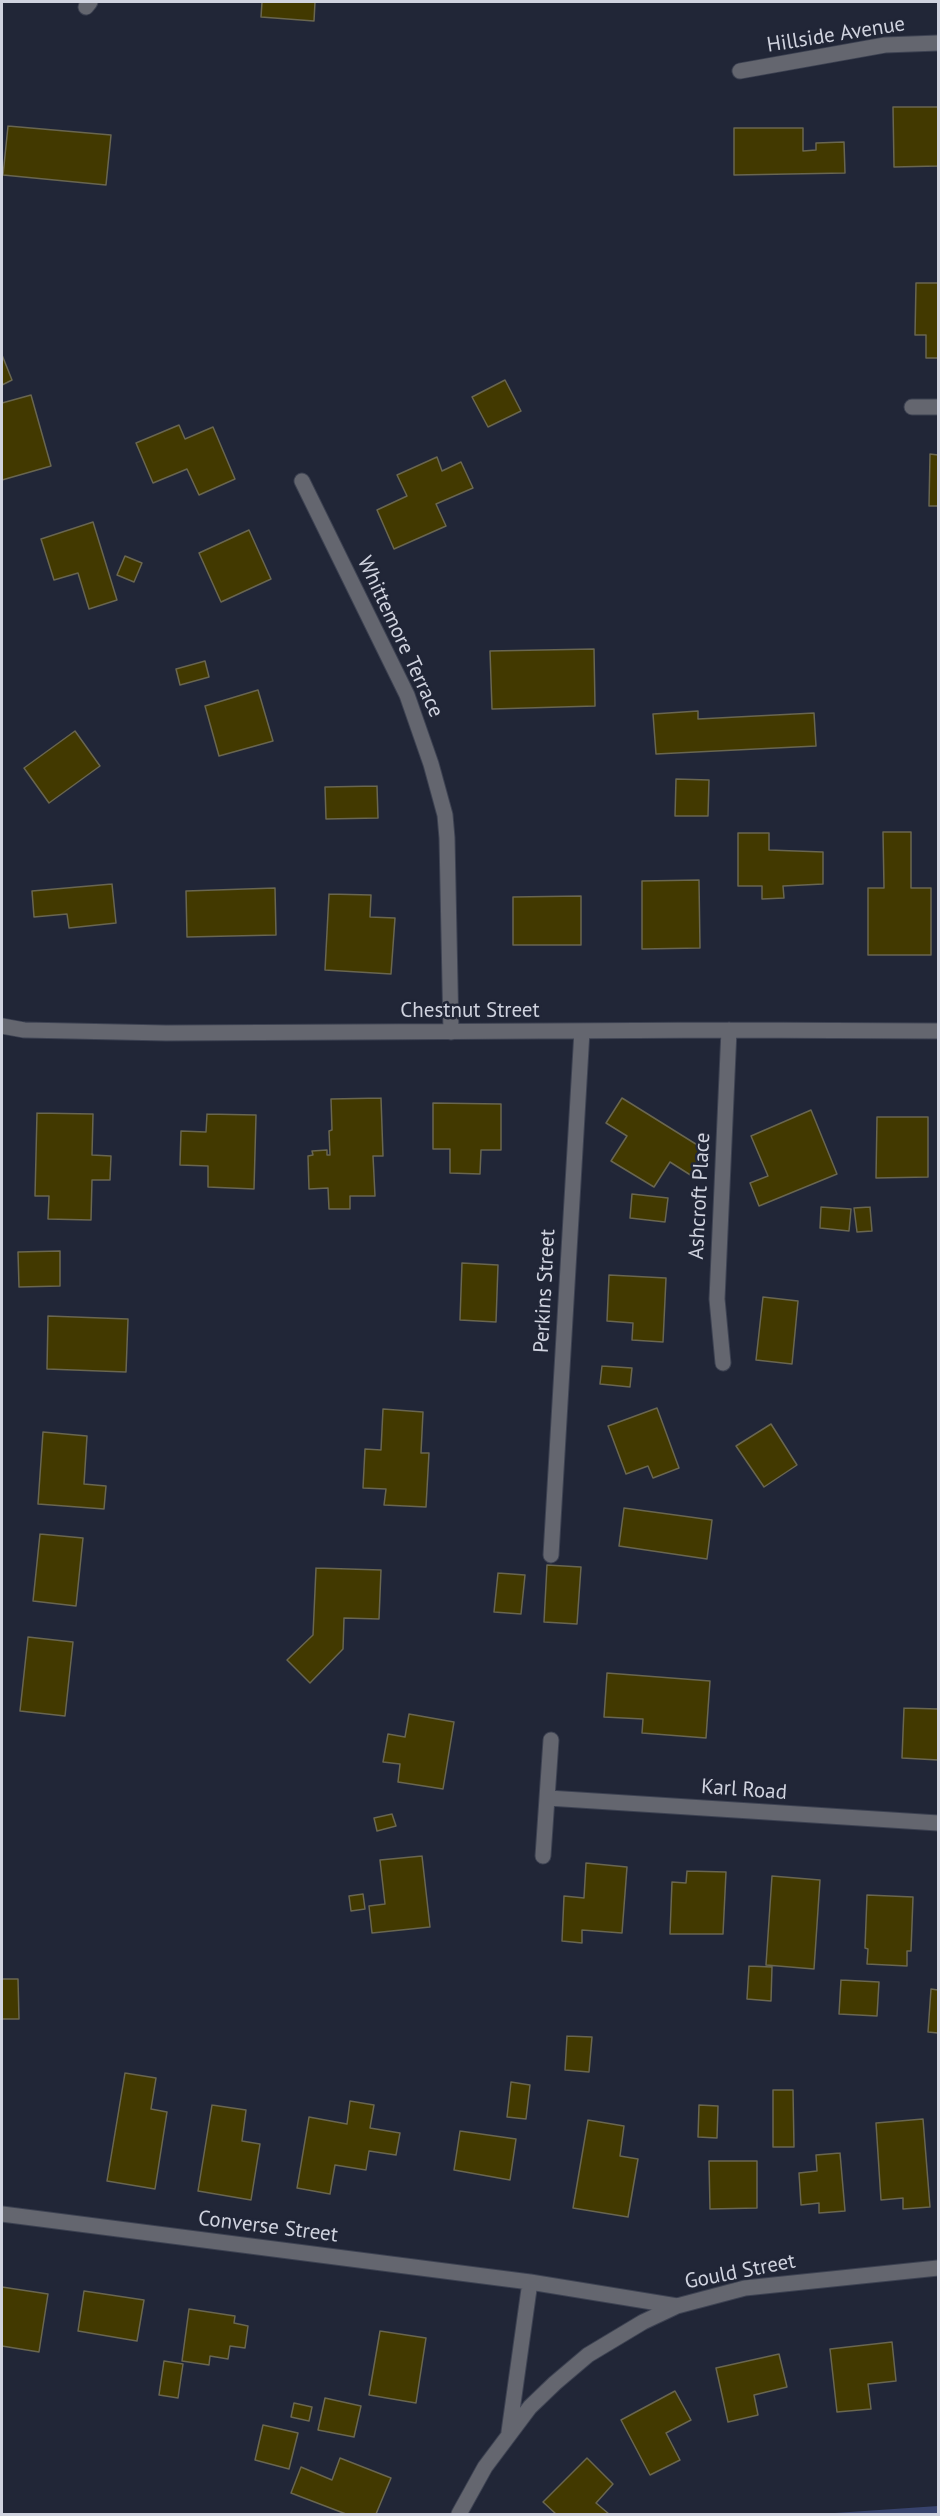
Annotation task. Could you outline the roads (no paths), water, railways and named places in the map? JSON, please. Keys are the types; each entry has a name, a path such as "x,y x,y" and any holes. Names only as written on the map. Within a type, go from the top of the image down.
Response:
{"street":[{"name":"Hillside Avenue","path":"740,71 885,45 939,43"},
{"path":"912,406 939,407"},
{"name":"Whittemore Terrace","path":"302,481 407,696 431,764 445,814 451,1032"},
{"name":"Chestnut Street","path":"2,1026 24,1030 71,1032 939,1031"},
{"name":"Ashcroft Place","path":"723,1363 717,1299 729,1030"},
{"name":"Perkins Street","path":"551,1555 582,1031"},
{"path":"543,1856 551,1740"},
{"name":"Karl Road","path":"548,1798 939,1823"},
{"name":"Converse Street","path":"2,2214 530,2282 677,2306"},
{"name":"Gould Street","path":"459,2514 509,2432 546,2391 588,2355 643,2322 677,2306 746,2288 939,2268"},
{"path":"509,2432 530,2282"}]}
